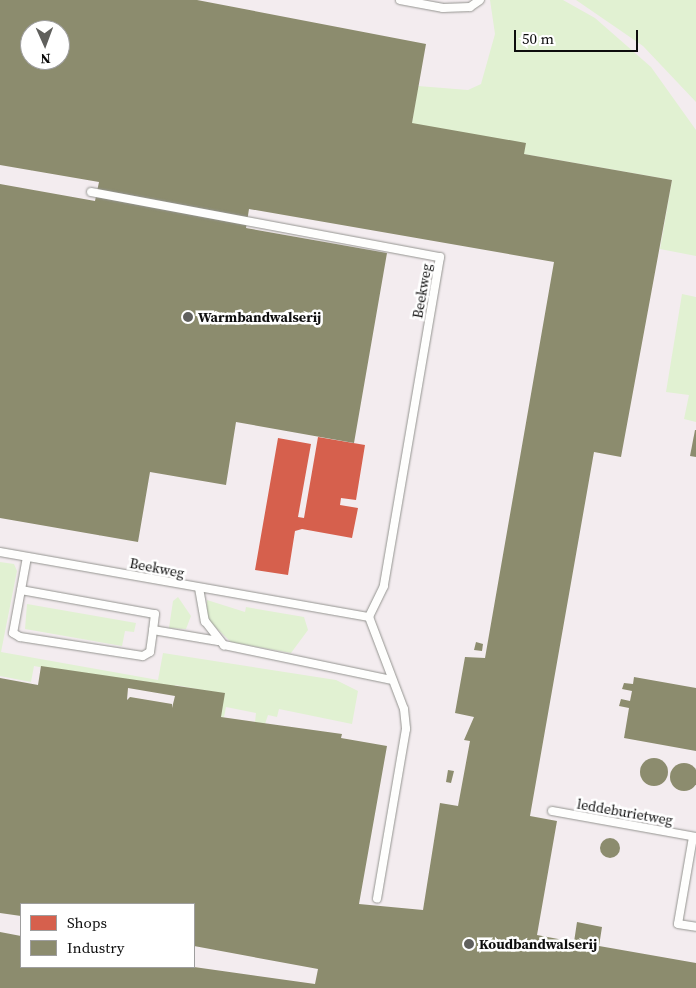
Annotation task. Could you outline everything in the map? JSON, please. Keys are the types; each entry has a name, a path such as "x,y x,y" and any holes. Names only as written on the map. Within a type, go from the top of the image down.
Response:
{"lane":[{"path":"400,0 443,8 470,7 480,0"},
{"name":"Beekweg","path":"0,552 369,617 384,586 440,257 91,192"},
{"path":"21,590 155,614 150,652 143,656 20,637 13,633 26,556"},
{"path":"199,588 205,621 218,641"},
{"path":"369,617 404,709 406,729 377,899"},
{"path":"154,630 218,641 234,649 392,680"},
{"name":"leddeburietweg","path":"552,811 695,837 678,924 696,927"}],"shaded area":[{"path":"0,0 696,0 696,988 0,988"}],"green space":[{"path":"490,0 563,0 595,18 651,67 696,130 696,256 660,249 672,180 410,134 418,86 468,90 481,84 495,34"},
{"path":"576,0 696,0 696,102 643,46"},
{"path":"682,294 696,297 696,422 684,419 689,395 666,392"},
{"path":"0,562 14,564 17,571 1,652 158,680 163,653 336,680 358,691 352,724 279,709 277,717 268,715 265,724 255,722 256,713 226,707 224,717 215,716 219,693 175,685 173,692 34,666 31,682 0,676"},
{"path":"178,597 191,616 186,629 169,628 173,601"},
{"path":"207,600 245,612 246,607 304,617 308,630 291,653 231,642 207,619"},
{"path":"27,604 136,623 134,632 125,631 122,646 25,629"}],"building: Shops":[{"path":"318,437 365,445 356,500 341,498 340,505 358,508 352,538 302,529 295,531 288,575 255,570 278,438 311,444 298,517 304,518"}],"building: Industry":[{"path":"0,0 197,0 426,44 412,123 526,143 524,154 672,180 621,457 594,452 530,816 557,821 537,935 574,942 577,922 602,927 599,946 696,963 696,988 0,988 0,932 20,936 20,968 195,967 315,984 318,969 195,946 195,903 20,903 20,916 0,913 0,678 38,685 41,666 225,693 221,717 342,734 341,738 387,746 359,904 423,910 440,803 458,806 470,741 464,740 474,717 455,713 465,657 485,658 554,262 249,209 246,228 387,253 354,443 236,422 226,485 150,472 138,542 0,518 0,184 95,201 99,182 0,165","holes":["128,688 175,696 172,708 172,704 130,697 127,700"]},
{"path":"696,430 696,457 690,456"},
{"path":"476,642 483,644 482,651 474,650"},
{"path":"634,677 696,688 696,751 624,738 629,708 619,706 621,699 630,701 632,691 622,689 624,683 633,684"},
{"path":"654,758 664,762 668,772 664,782 654,786 644,782 640,772 644,762"},
{"path":"684,763 694,767 697,772 697,782 694,787 684,791 674,787 670,777 674,767"},
{"path":"448,770 454,771 451,783 446,782"},
{"path":"610,838 617,841 620,848 617,855 610,858 603,855 600,848 603,841"}],"place":[{"name":"Warmbandwalserij","path":"188,317"},
{"name":"Koudbandwalserij","path":"469,944"}]}
